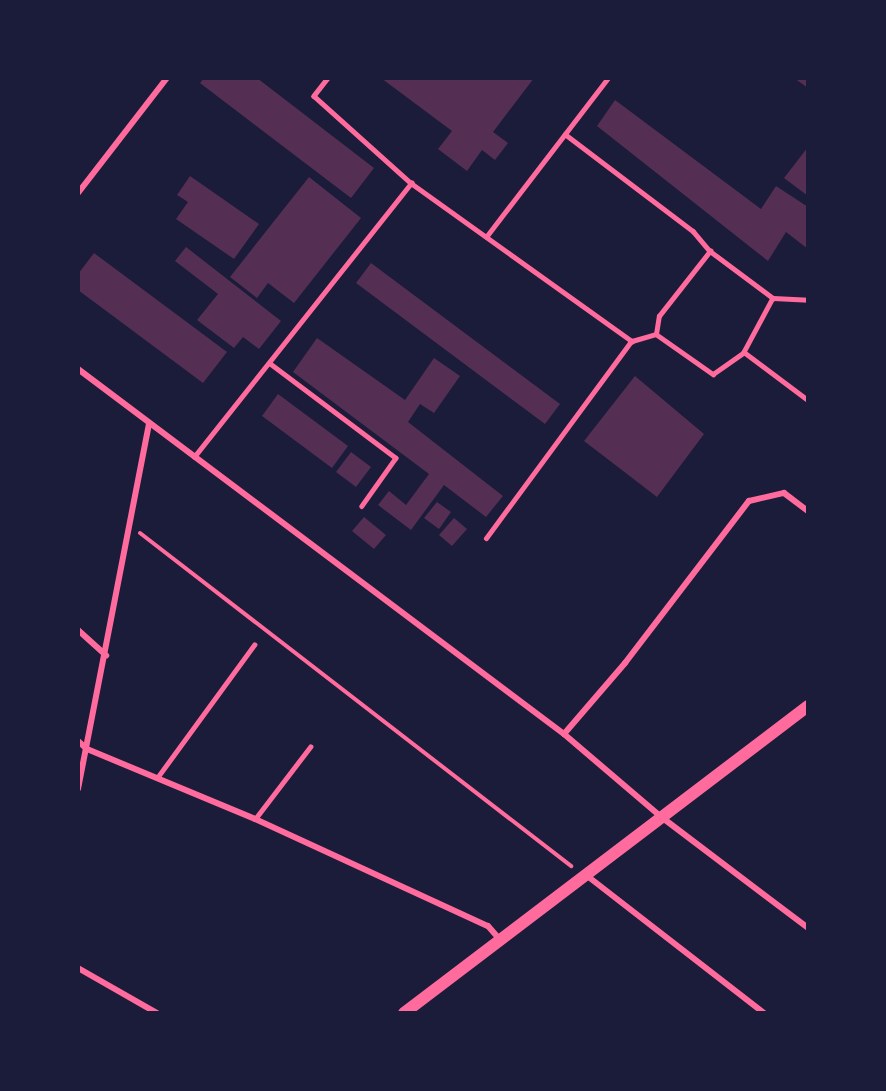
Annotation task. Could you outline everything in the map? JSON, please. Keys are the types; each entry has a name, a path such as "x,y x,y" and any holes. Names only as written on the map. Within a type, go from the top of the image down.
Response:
{"main road":[{"path":"404,1013 660,816 808,706"}],"street":[{"path":"78,193 167,78"},
{"path":"78,369 564,734 660,816 808,928"},
{"path":"78,789 106,655 149,424"},
{"path":"564,734 639,644 749,501 784,493 808,511"},
{"path":"78,630 106,655"},
{"path":"78,741 87,749 255,819 488,926 500,941"},
{"path":"586,875 764,1013"},
{"path":"78,968 157,1013"}],"lane":[{"path":"328,78 314,96 411,183 632,341"},
{"path":"486,237 608,78"},
{"path":"565,134 693,231 710,251 773,298 808,300"},
{"path":"194,457 271,364 411,183"},
{"path":"656,334 659,316 710,251"},
{"path":"656,334 713,374 744,352 773,298"},
{"path":"487,538 632,341 656,334"},
{"path":"744,352 808,400"},
{"path":"271,364 396,458 362,506"},
{"path":"157,778 254,645"},
{"path":"255,819 310,747"}],"path":[{"path":"129,526 586,875"}],"building":[{"path":"204,78 257,78 374,168 351,198 200,83"},
{"path":"381,78 534,78 493,132 508,143 495,160 482,150 467,171 438,149 452,131"},
{"path":"794,78 808,78 808,88"},
{"path":"615,100 761,209 776,186 808,207 808,249 786,232 768,261 597,126"},
{"path":"808,147 808,196 784,178"},
{"path":"190,176 259,224 234,259 176,219 188,202 177,195"},
{"path":"309,177 361,218 294,303 268,283 257,298 230,277"},
{"path":"186,247 281,321 259,349 243,337 234,348 197,320 218,294 175,261"},
{"path":"94,253 227,352 203,383 78,290 78,274"},
{"path":"371,263 560,404 545,424 356,283"},
{"path":"317,338 405,400 434,358 460,376 434,413 420,404 408,422 503,496 486,517 444,485 411,530 378,505 389,491 406,505 429,474 293,372"},
{"path":"635,376 704,434 657,497 584,441"},
{"path":"278,394 348,446 332,468 262,416"},
{"path":"351,452 371,467 356,487 336,472"},
{"path":"437,502 451,512 439,529 424,518"},
{"path":"364,517 386,535 374,549 352,531"},
{"path":"454,518 467,529 452,546 439,535"}]}
